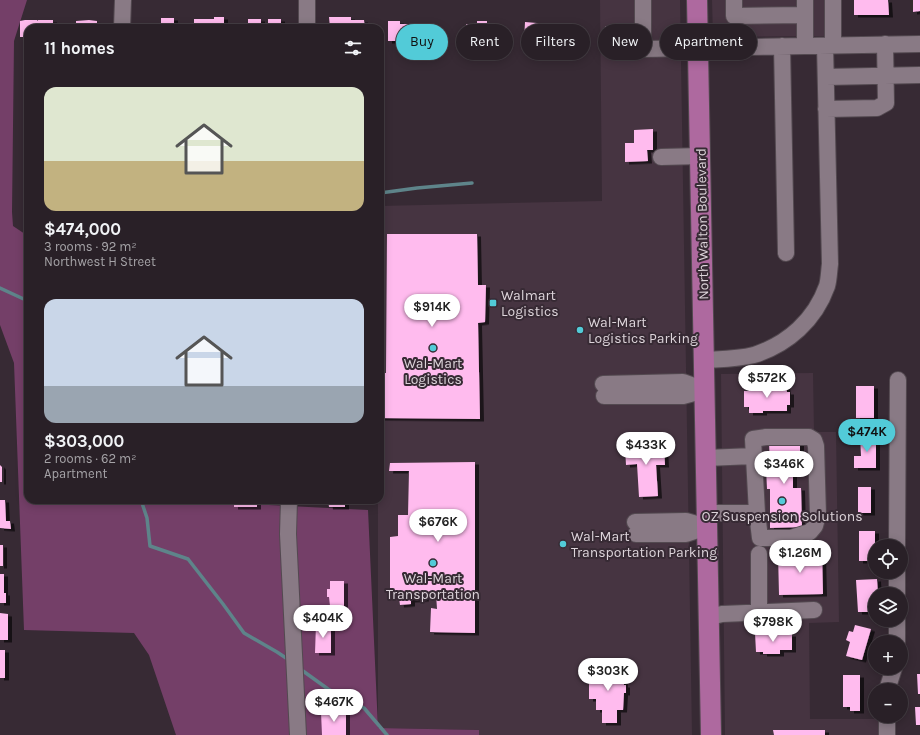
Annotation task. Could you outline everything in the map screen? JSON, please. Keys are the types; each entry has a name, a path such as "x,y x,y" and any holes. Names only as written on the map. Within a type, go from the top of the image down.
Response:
{"main road":[{"name":"North Walton Boulevard","path":"698,0 698,24"},
{"name":"North Walton Boulevard","path":"699,60 711,735"}],"street":[{"path":"122,24 123,0"},
{"path":"307,24 308,0"},
{"path":"643,0 643,49 660,49"},
{"path":"734,0 734,16 805,7 805,46"},
{"path":"705,360 733,359 753,355 772,347 796,333 820,304 827,284 830,264 826,78 833,0"},
{"path":"826,109 877,108 886,103 885,44"},
{"path":"757,47 920,44"},
{"path":"782,46 786,252"},
{"path":"826,78 920,75"},
{"path":"661,157 701,156"},
{"path":"897,539 898,380"},
{"path":"603,390 683,396 705,390"},
{"path":"766,436 809,437 814,440 816,446 818,515 815,526 810,532 791,538 760,538 767,531 757,513 753,456 753,439 766,436"},
{"path":"706,458 753,456"},
{"path":"289,504 288,534 298,735"},
{"path":"636,528 757,513"},
{"path":"758,554 759,612"},
{"path":"710,617 722,614 814,610"},
{"path":"887,723 887,735"}],"shaded area":[{"path":"0,0 27,0 14,41 12,212 13,226 24,233 24,504 247,504 368,510 378,728 479,730 479,735 176,735 149,655 134,633 24,630 14,363 0,325"},
{"path":"600,0 680,0 680,24 660,24 660,60 681,60 692,735 479,735 479,730 378,728 378,504 384,504 384,206 602,201 601,60 652,60 652,24 600,24"},
{"path":"712,0 840,0 841,36 757,37 757,24 713,24"},
{"path":"813,373 814,432 836,432 839,622 809,623 810,719 868,719 868,723 879,723 879,735 725,735 721,374"}],"building":[{"path":"854,0 888,0 889,15 854,15"},
{"path":"913,0 920,0 920,11 913,12"},
{"path":"214,17 224,17 224,24 194,24 194,19 214,19"},
{"path":"329,17 351,17 351,20 364,20 364,24 330,24"},
{"path":"161,18 174,18 174,24 161,24"},
{"path":"248,19 261,19 261,24 248,24"},
{"path":"268,19 281,19 281,24 261,24 268,23"},
{"path":"53,20 53,24 24,24 24,37 20,37 20,21"},
{"path":"76,21 97,21 97,24 76,24"},
{"path":"388,21 400,21 400,24 396,24 396,41 388,41"},
{"path":"477,21 487,21 487,24 477,24"},
{"path":"525,22 549,24 525,24"},
{"path":"653,129 653,150 647,150 648,161 625,162 625,143 634,143 634,130"},
{"name":"Wal-Mart Logistics","path":"387,234 477,234 478,285 486,285 485,322 478,323 480,419 384,418 384,373 386,373"},
{"path":"763,384 763,387 786,386 787,392 790,392 790,405 787,405 787,411 763,411 763,413 749,413 749,407 744,407 744,391 749,391 748,385"},
{"path":"856,386 874,386 874,418 856,418"},
{"path":"860,435 876,435 876,468 854,468 854,456 861,456"},
{"path":"800,441 800,468 793,468 793,488 801,488 802,527 770,528 770,489 767,489 766,468 770,468 769,442"},
{"path":"656,442 656,446 664,446 665,465 656,465 658,496 639,497 637,464 626,465 625,448 636,447 636,443"},
{"name":"Wal-Mart Transportation","path":"475,462 475,633 430,632 431,608 437,609 436,594 424,594 425,599 411,600 411,604 400,605 398,591 390,590 390,537 398,536 398,515 408,515 409,471 389,471 390,463"},
{"path":"0,465 2,467 2,482 0,482"},
{"path":"858,487 871,487 871,513 858,513"},
{"path":"0,500 5,500 6,521 10,521 11,529 0,528"},
{"path":"234,504 257,504 257,507 234,507"},
{"path":"329,504 345,504 345,507 329,507"},
{"path":"859,531 875,531 875,539 868,539 868,561 859,561"},
{"path":"0,545 3,545 3,566 0,566"},
{"path":"822,552 823,594 779,595 778,553"},
{"path":"0,574 4,574 4,593 6,593 6,603 0,603"},
{"path":"877,579 878,587 868,587 868,612 858,612 856,580"},
{"path":"330,581 344,581 344,606 330,606 329,597 327,597 327,589 330,589"},
{"path":"0,613 8,614 8,640 0,640"},
{"path":"316,624 331,624 331,653 315,653"},
{"path":"855,625 871,629 868,635 862,660 846,656 850,642 846,640 849,631 853,632"},
{"path":"777,632 777,634 792,634 792,650 780,650 780,654 763,654 763,652 756,652 755,633"},
{"path":"0,650 5,650 5,678 0,678"},
{"path":"596,668 623,668 626,693 624,693 623,710 617,710 617,723 602,723 602,710 596,710 596,699 589,699 589,675 596,675"},
{"path":"917,674 920,674 920,694 918,694"},
{"path":"843,675 860,675 860,711 850,711 850,707 843,707"},
{"path":"915,707 920,707 920,725 916,725"},
{"path":"346,711 346,735 322,735 321,712"},
{"path":"773,730 825,730 825,735 774,735"}],"waterway":[{"path":"384,192 472,183"},
{"path":"0,288 24,299"},
{"path":"142,504 147,518 150,546 188,559 244,633 286,658"},
{"path":"303,671 328,689 364,708 387,735"}],"place":[{"name":"Walmart Logistics","path":"493,303"},
{"name":"Wal-Mart Logistics Parking","path":"580,330"},
{"name":"Wal-Mart Logistics","path":"433,348"},
{"name":"OZ Suspension Solutions","path":"782,501"},
{"name":"Wal-Mart Transportation Parking","path":"563,544"},
{"name":"Wal-Mart Transportation","path":"433,563"}]}
